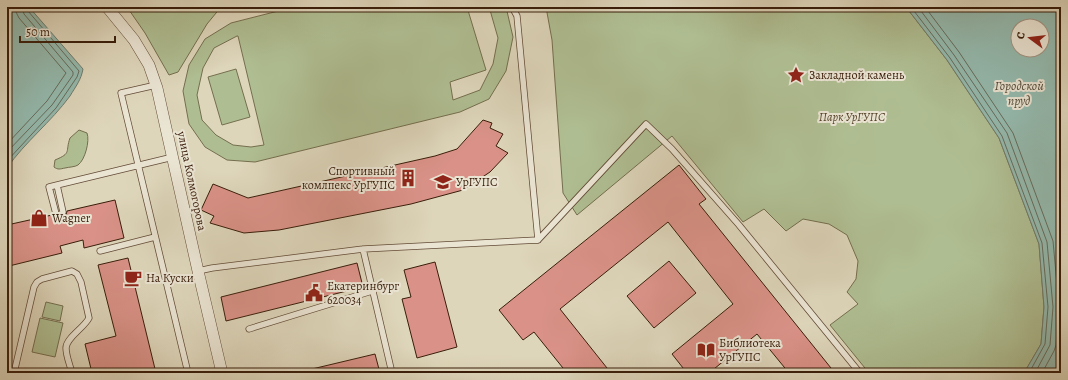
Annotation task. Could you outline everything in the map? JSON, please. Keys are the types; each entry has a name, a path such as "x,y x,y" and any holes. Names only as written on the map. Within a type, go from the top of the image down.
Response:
{"street":[{"name":"улица Колмогорова","path":"108,7 134,40 149,65 156,85 174,157 198,271 222,373"}],"lane":[{"path":"512,7 517,16 519,29 538,240"},
{"path":"156,85 121,93 188,373"},
{"path":"198,271 363,249 538,240 646,124 672,149 739,225 860,373"},
{"path":"56,214 49,187 174,157"},
{"path":"57,185 63,212"},
{"path":"100,251 155,237"},
{"path":"363,249 392,373"},
{"path":"14,373 34,288 37,282 42,279 72,271 77,274 81,282 89,318 87,323 68,342 66,347 72,373"},
{"path":"249,329 372,291"}],"green space":[{"path":"127,7 221,7 207,24 178,72 169,75 145,33"},
{"path":"294,7 467,7 486,70 450,82 453,100 480,90 493,64 498,38 488,7 506,7 513,37 506,71 489,99 460,112 255,162 227,160 205,147 189,124 183,91 189,65 205,39 231,23","holes":["238,36 264,145 251,147 233,145 216,135 202,120 197,95 203,68 214,48"]},
{"name":"Парк УрГУПС","path":"546,7 906,7 947,60 999,138 1039,244 1044,307 1041,344 1024,373 869,373 830,325 858,304 847,292 856,279 858,261 847,235 829,224 803,219 786,231 764,209 743,222 672,136 577,215 563,193 552,40"},
{"path":"236,69 250,117 222,125 208,77"},
{"path":"79,130 87,133 88,136 85,155 81,163 75,166 60,169 55,168 55,160 66,154 70,138"},
{"path":"46,302 63,306 60,321 42,317"},
{"path":"40,318 63,323 55,357 32,352"}],"water":[{"path":"7,7 29,7 83,69 80,80 70,96 55,115 22,149 7,168"},
{"name":"Городской пруд","path":"906,7 1061,7 1061,373 1024,373 1041,344 1044,307 1039,244 999,138 947,60"}],"building":[{"name":"Спортивный комлпекс УрГУПС","path":"483,120 492,123 490,128 503,134 496,146 508,153 490,172 463,190 411,204 279,230 244,233 210,223 214,216 201,210 213,184 248,198 435,156 457,149"},
{"path":"679,165 706,199 699,204 835,373 789,373 757,334 709,373 687,373 672,354 733,304 668,222 560,309 611,373 567,373 534,332 523,340 499,310"},
{"path":"115,200 124,238 84,248 83,240 60,246 62,253 9,266 7,257 7,225 52,215 53,217 57,218 60,215 66,215 67,211"},
{"path":"128,258 156,373 92,373 85,344 116,336 98,265"},
{"path":"669,261 696,293 654,328 627,296"},
{"path":"435,262 457,347 417,358 402,299 411,297 404,270"},
{"path":"357,263 363,287 226,321 221,297"},
{"path":"375,354 380,373 313,373 312,369"}],"place":[{"name":"Закладной камень","path":"796,75"},
{"name":"Спортивный комлпекс УрГУПС","path":"408,178"},
{"name":"УрГУПС","path":"443,182"},
{"name":"Wagner","path":"39,218"},
{"name":"На Куски","path":"133,278"},
{"name":"Екатеринбург 620034","path":"314,293"},
{"name":"Библиотека УрГУПС","path":"706,350"}]}
